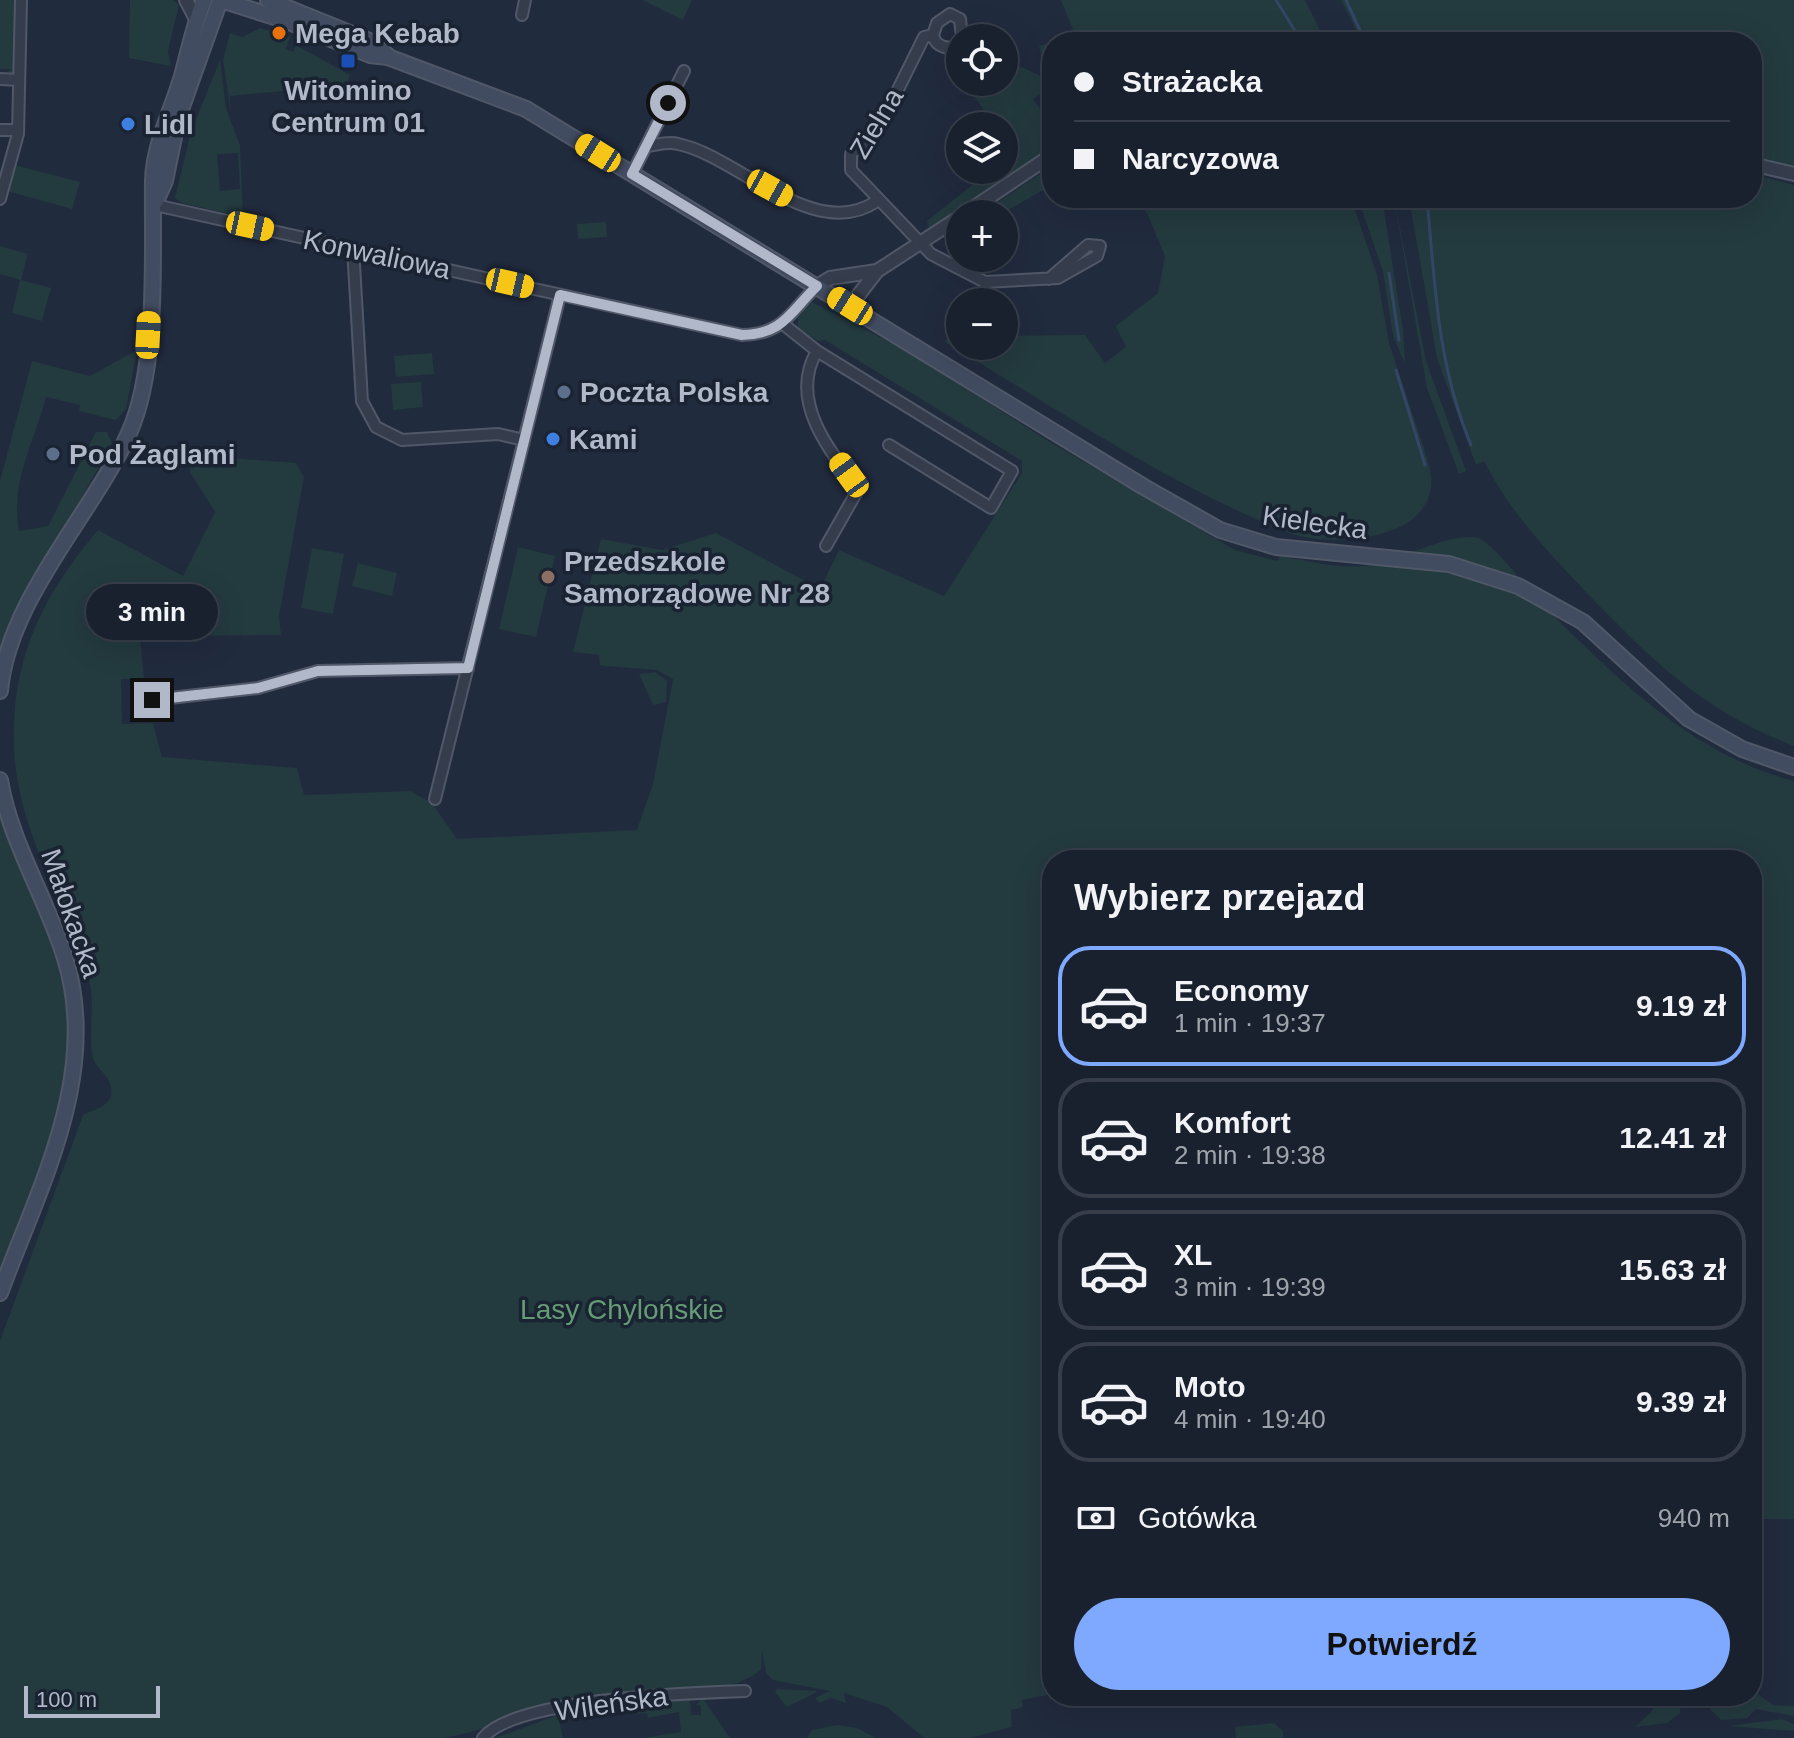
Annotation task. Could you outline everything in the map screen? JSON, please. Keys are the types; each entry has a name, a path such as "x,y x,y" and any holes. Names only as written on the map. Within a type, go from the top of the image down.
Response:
{"main road":[{"path":"0,691 7,657 21,621 119,453 136,415 146,362 155,205 153,178 162,135 204,0"},
{"path":"155,205 165,181 178,118 220,0 284,20 370,55 388,57"},
{"path":"268,0 372,42 388,57"},
{"name":"Kielecka","path":"388,57 518,105 1144,487 1220,530 1293,550 1449,564 1489,574 1535,593 1583,622 1689,719 1742,749 1794,767"},
{"name":"Małokacka","path":"0,780 10,817 66,961 73,991 77,1040 66,1110 0,1293"}],"street":[{"path":"0,199 18,130 21,0"},
{"path":"186,0 196,19"},
{"path":"522,15 525,0"},
{"name":"Zielna","path":"960,24 960,19 950,14 937,23 933,35 922,41 877,132 851,154 851,170 877,201 931,254 985,282 1049,279 1082,267 1097,256 1100,246 1088,245 1049,279"},
{"name":"Zielna","path":"933,35 946,47"},
{"path":"632,174 684,71"},
{"path":"0,79 19,80"},
{"path":"0,130 18,130"},
{"path":"647,146 682,145 826,212 877,201"},
{"path":"984,200 1042,162"},
{"path":"1762,166 1794,174"},
{"name":"Konwaliowa","path":"155,205 742,335 757,335 783,324"},
{"path":"850,306 877,271 946,226"},
{"path":"353,248 362,401 376,427 402,440 498,434 524,440"},
{"path":"877,271 830,278 817,286 783,324 817,351 1012,471 991,508 889,445"},
{"path":"435,799 560,295"},
{"path":"817,351 811,362 809,381 814,423 859,488 826,546"},
{"path":"152,700 258,688 318,671 468,668"},
{"name":"Wileńska","path":"483,1738 497,1727 574,1705 669,1693 745,1691"}],"green space":[{"path":"0,0 16,0 14,76 5,77 10,69 0,69"},
{"path":"130,0 173,0 179,5 168,51 171,66 129,58"},
{"path":"642,0 692,0 683,20"},
{"path":"1061,0 1305,0 1321,32 1074,32"},
{"path":"1341,0 1794,0 1794,167 1762,159 1762,32 1357,32"},
{"path":"260,28 290,37 286,49 293,52 296,45 350,75 341,105 337,86 230,96 231,113 223,60 230,33 242,37"},
{"path":"220,60 226,108 240,146 243,217 182,203 175,198 191,132","holes":["238,153 240,189 220,191 217,154"]},
{"path":"1018,66 1042,77 1042,93 1033,99 1042,111 1042,154 1018,170 1018,112 985,112 974,96 1018,96"},
{"path":"14,165 80,182 72,209 7,191"},
{"path":"1042,173 1042,191 1018,204 1018,200 1001,200"},
{"path":"1762,177 1794,185 1794,746 1732,717 1680,681 1609,616 1543,545 1505,497 1484,461 1476,465 1437,358 1411,208 1762,208"},
{"path":"973,184 998,184 974,200 953,200"},
{"path":"946,206 946,219 930,230 927,221"},
{"path":"1141,208 1354,208 1377,275 1389,343 1430,470 1430,494 1417,515 1397,528 1366,537 1316,539 1287,532 1157,469 974,360 1018,360 1018,336 1085,335 1105,363 1126,347 1116,326 1158,293 1165,256 1147,213"},
{"path":"1361,208 1384,208 1403,330 1405,364 1393,336 1383,272"},
{"path":"1396,208 1426,361 1466,471 1459,474 1427,388"},
{"path":"606,222 607,237 578,239 577,224"},
{"path":"0,246 28,254 21,280 51,288 42,321 12,313 20,280 0,274"},
{"name":"Lasy Chylońskie","path":"812,302 905,350 1045,439 1235,550 1278,561 1280,556 1361,566 1384,562 1455,538 1479,538 1594,655 1655,708 1721,752 1756,769 1794,781 1794,1519 1762,1519 1762,850 1042,850 1042,1696 1022,1700 1023,1707 1011,1710 1012,1727 970,1738 924,1738 887,1707 844,1693 846,1703 831,1698 820,1703 815,1698 830,1691 773,1680 766,1673 762,1650 761,1670 727,1686 611,1696 446,1738 0,1738 0,1341 83,1115 100,1108 111,1095 110,1083 93,1058 89,980 36,845 19,790 15,762 16,696 22,665 31,637 59,582 98,530 183,576 215,512 190,472 192,455 296,463 304,477 279,616 281,635 140,636 144,679 121,679 122,724 153,723 162,757 297,768 304,795 410,791 432,803 457,839 637,830 653,784 673,679 657,670 600,665 599,655 573,652 601,539 662,550 716,533 820,589 839,550 944,596 1022,473 1022,461 825,340 818,341 798,328 798,318"},
{"path":"137,350 126,409 116,420 79,411 80,405 46,397 20,479 19,531 48,526 96,432 107,432 112,443 8,631 0,655 0,481 32,361 90,376"},
{"path":"432,353 434,374 396,377 394,356"},
{"path":"421,382 423,407 393,410 391,384"},
{"path":"518,547 555,556 536,637 499,629"},
{"path":"312,548 344,554 333,614 301,608"},
{"path":"358,563 397,573 392,596 352,586"},
{"path":"655,672 667,681 666,702 653,705 639,674"},
{"path":"0,812 58,960 66,1000 68,1040 64,1080 55,1119 0,1272"},
{"path":"777,1689 817,1692 787,1707 775,1692"},
{"path":"1762,1697 1773,1705 1794,1706 1794,1716 1756,1709 1747,1718 1721,1720 1710,1706 1762,1706"},
{"path":"703,1698 730,1738 642,1738 681,1732 679,1712 648,1718 647,1713 638,1714 637,1704 690,1699 691,1715 701,1715 701,1706 696,1705"},
{"path":"1654,1706 1680,1706 1680,1713 1667,1723 1635,1727"},
{"path":"558,1715 563,1738 495,1738"},
{"path":"1782,1719 1794,1724 1794,1731 1728,1726"},
{"path":"1274,1723 1283,1731 1283,1738 1236,1738 1235,1727"},
{"path":"837,1725 857,1728 876,1738 807,1738 812,1730"}],"waterway":[{"path":"1276,0 1296,32"},
{"path":"1346,0 1361,32"},
{"path":"1428,208 1444,354 1471,445"},
{"path":"1389,273 1399,340"},
{"path":"1396,370 1425,465"}],"place":[{"name":"Mega Kebab","path":"279,33"},
{"name":"Witomino Centrum 01","path":"348,61"},
{"name":"Lidl","path":"128,124"},
{"name":"Poczta Polska","path":"564,392"},
{"name":"Kami","path":"553,439"},
{"name":"Pod Żaglami","path":"53,454"},
{"name":"Przedszkole Samorządowe Nr 28","path":"548,577"}],"route":[{"path":"152,700 258,688 318,671 468,668 560,295 742,335 757,335 783,324 817,286 632,174 668,103"}]}
